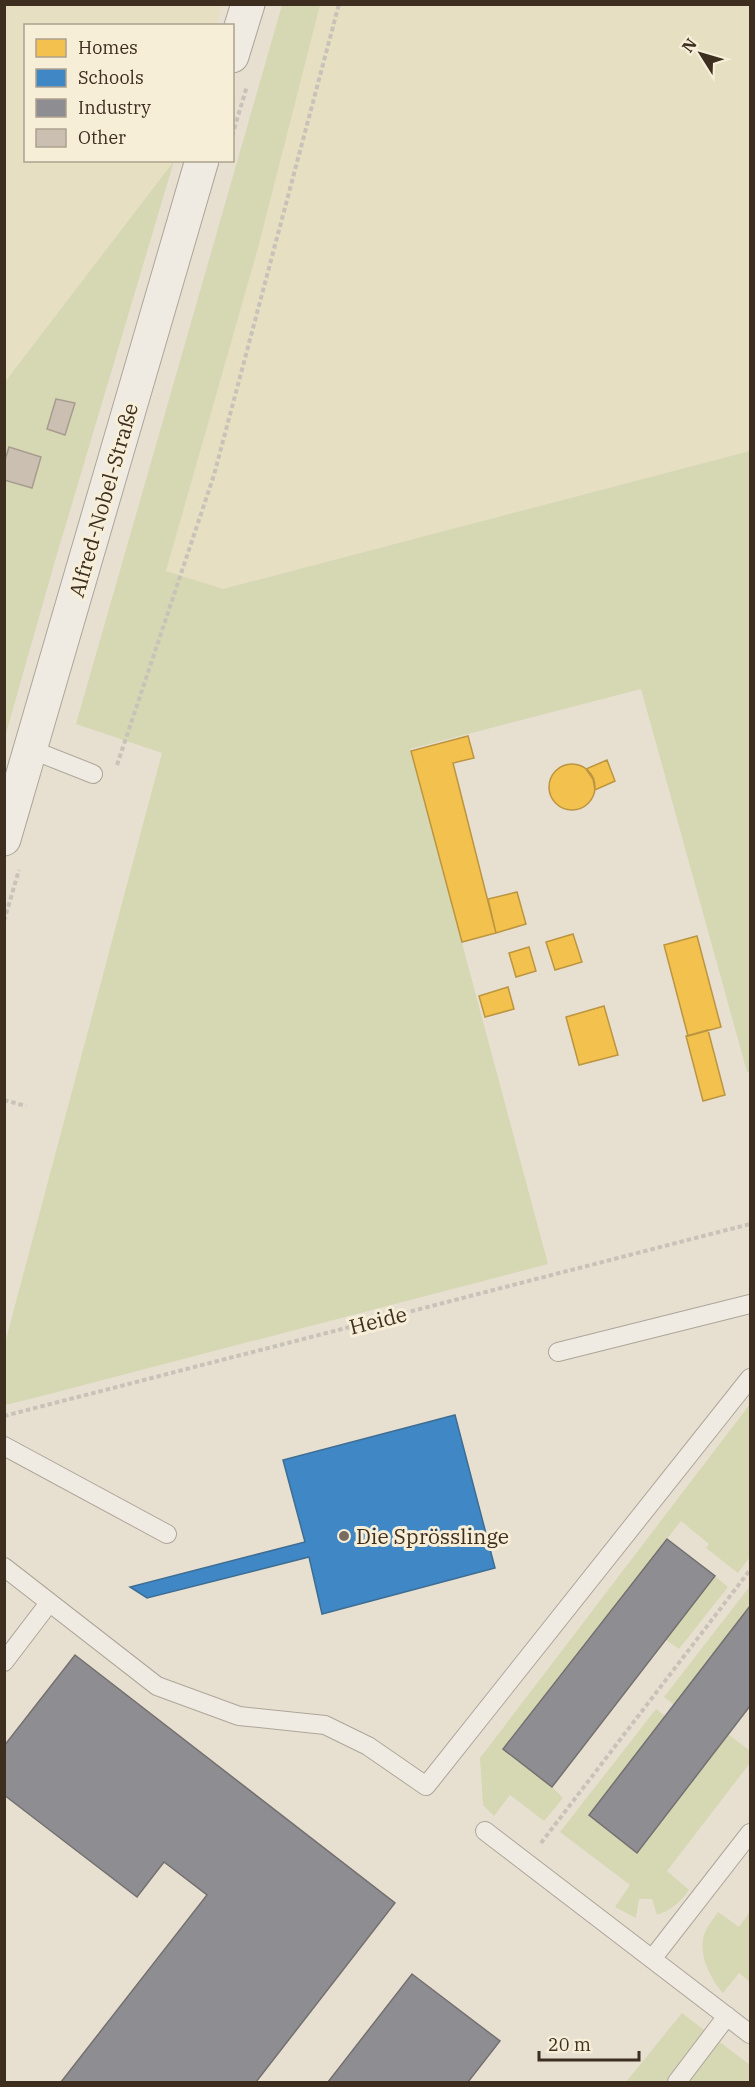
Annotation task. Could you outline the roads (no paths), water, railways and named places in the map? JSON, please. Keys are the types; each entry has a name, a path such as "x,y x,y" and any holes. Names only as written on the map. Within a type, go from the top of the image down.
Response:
{"street":[{"path":"234,50 248,4"},
{"name":"Alfred-Nobel-Straße","path":"4,839 201,162"}],"lane":[{"path":"30,750 93,774"},
{"path":"558,1352 750,1304"},
{"path":"4,1567 157,1686 239,1716 325,1725 369,1746 426,1785 750,1378"},
{"path":"4,1446 167,1534"},
{"path":"4,1662 49,1603"},
{"path":"485,1831 750,2034"},
{"path":"652,1959 750,1833"},
{"path":"677,2082 727,2016"}],"place":[{"name":"Die Sprösslinge","path":"344,1536"}]}
